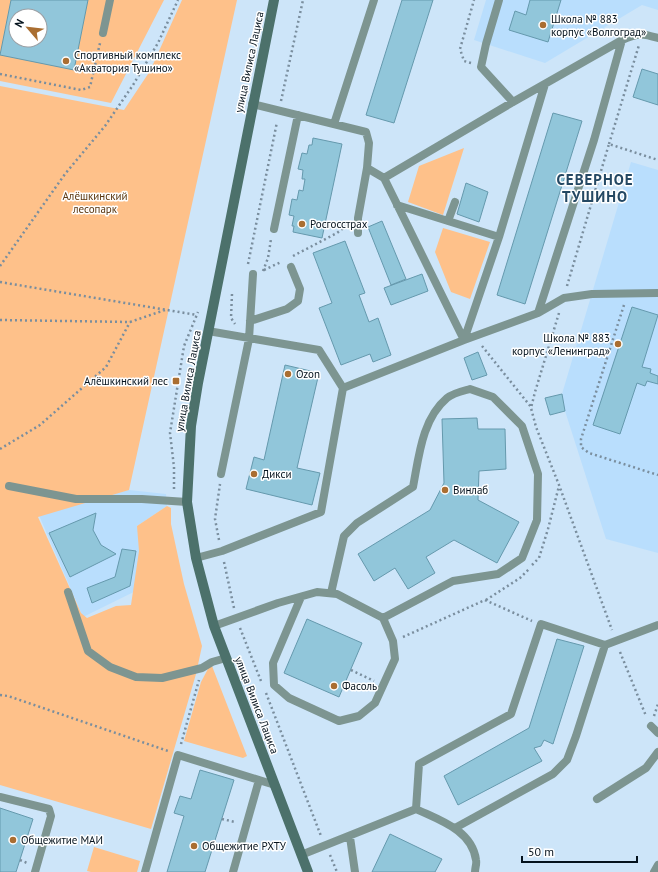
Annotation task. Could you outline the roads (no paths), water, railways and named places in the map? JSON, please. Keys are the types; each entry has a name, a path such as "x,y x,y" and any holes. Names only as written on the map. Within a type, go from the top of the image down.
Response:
{"main road":[{"name":"улица Вилиса Лациса","path":"274,0 252,104 191,426 187,502 196,558 214,626 308,872"}],"lane":[{"path":"103,33 110,0"},
{"path":"334,124 374,0"},
{"path":"499,0 481,67 513,102"},
{"path":"384,178 622,40 642,33 658,38"},
{"path":"538,313 594,140 622,40"},
{"path":"464,340 499,237 545,84"},
{"path":"252,104 366,132 369,143 367,168 358,218 358,233"},
{"path":"274,229 298,115"},
{"path":"367,168 384,178 464,340"},
{"path":"448,221 455,202"},
{"path":"397,204 499,237"},
{"path":"250,321 287,308 298,301 300,289 291,267"},
{"path":"221,474 249,339 253,274"},
{"path":"344,388 474,336 538,313 564,298 592,294 658,293"},
{"path":"196,558 222,551 321,512 344,388 319,350 208,331"},
{"path":"331,593 344,536 357,523 413,487 420,448 431,416 448,397 470,389 493,397 522,426 538,474 537,520 522,558 498,574 453,581 383,618"},
{"path":"9,486 76,499 142,499 187,502"},
{"path":"68,592 88,651 110,667 136,678 162,678 202,668 212,662 226,658"},
{"path":"214,626 278,603 317,592 337,594 383,618 394,641 395,659 375,703 359,716 339,721 288,698 274,685 273,664 301,597"},
{"path":"416,809 419,764 510,714 541,624 605,645 658,625"},
{"path":"455,828 553,774 567,760 605,645"},
{"path":"650,726 658,733"},
{"path":"597,799 646,768 658,752"},
{"path":"145,872 178,755 275,785"},
{"path":"233,872 258,780"},
{"path":"0,797 49,809 51,816 35,872"},
{"path":"301,856 416,809 455,828 471,845 476,860 474,872"},
{"path":"350,837 355,872"},
{"path":"654,872 658,866"}],"place":[{"name":"Школа № 883 корпус «Волгоград»","path":"543,25"},
{"name":"Спортивный комплекс «Акватория Тушино»","path":"66,61"},
{"name":"Росгосстрах","path":"302,224"},
{"name":"Школа № 883 корпус «Ленинград»","path":"618,344"},
{"name":"Ozon","path":"288,374"},
{"name":"Алёшкинский лес","path":"176,381"},
{"name":"Дикси","path":"254,474"},
{"name":"Винлаб","path":"445,490"},
{"name":"Фасоль","path":"334,686"},
{"name":"Общежитие МАИ","path":"13,840"},
{"name":"Общежитие РХТУ","path":"194,846"}],"district":[{"name":"СЕВЕРНОЕ ТУШИНО","path":"595,188"}],"park label":[{"name":"Алёшкинский лесопарк","path":"95,202"}]}
